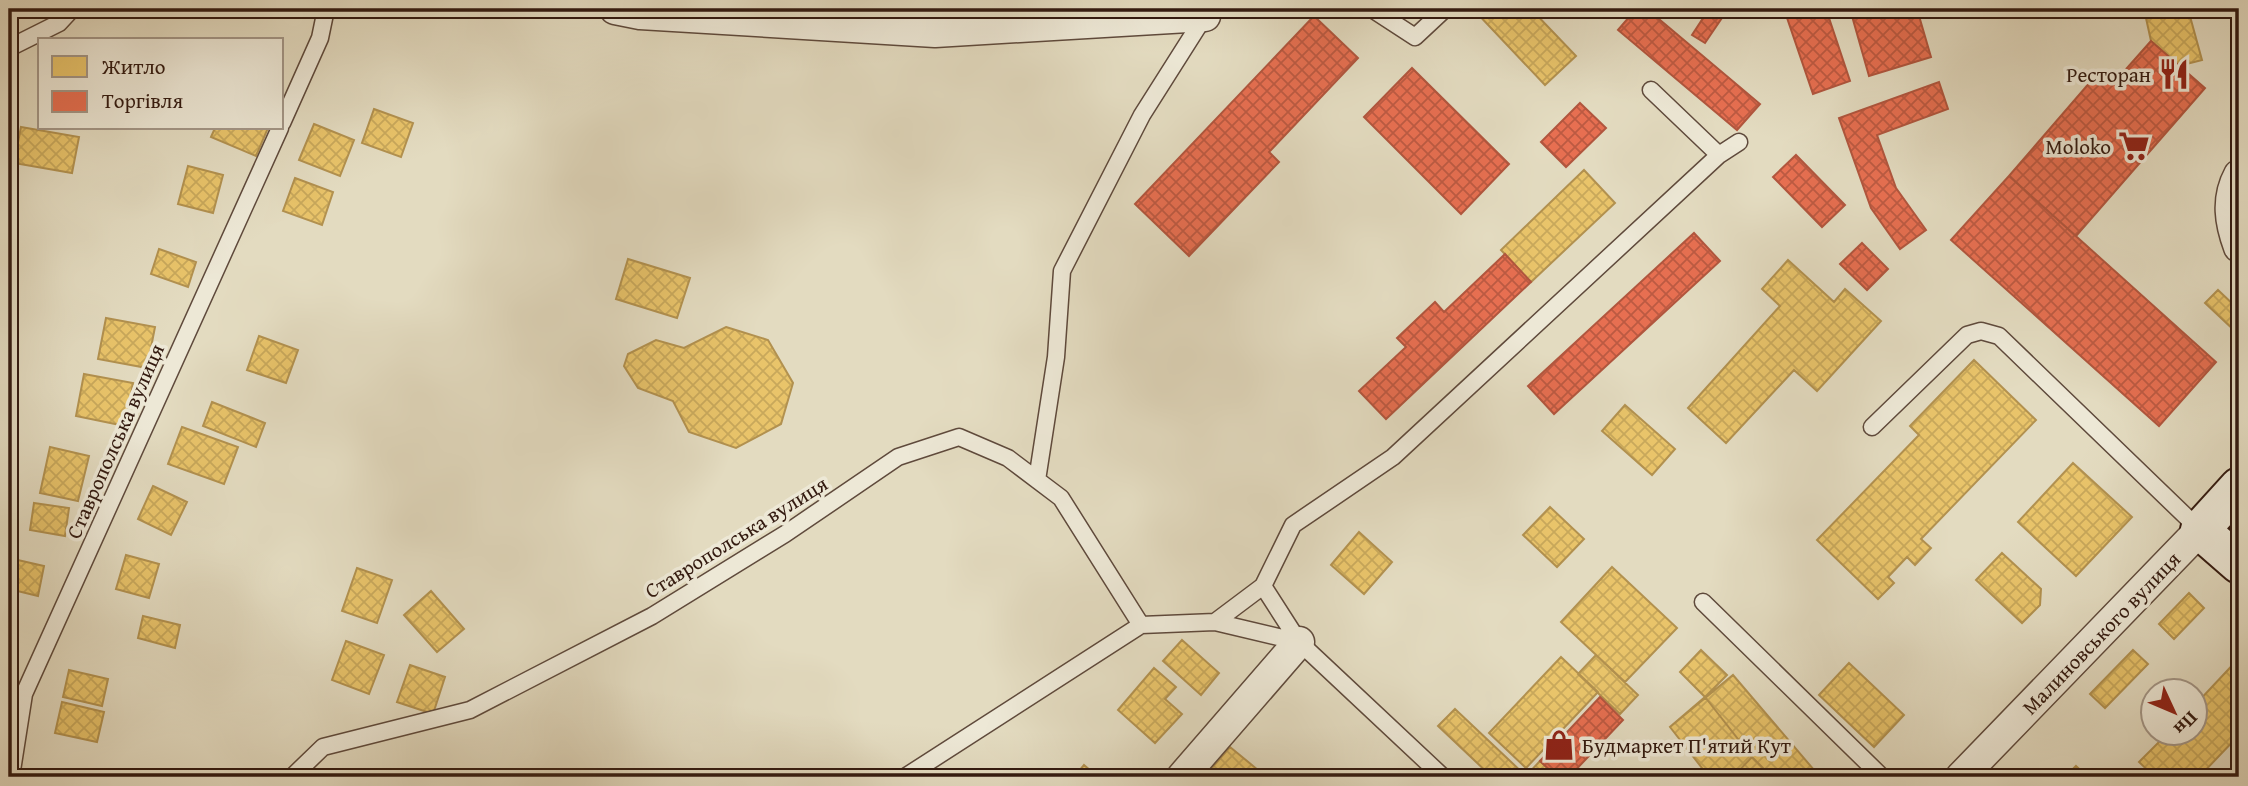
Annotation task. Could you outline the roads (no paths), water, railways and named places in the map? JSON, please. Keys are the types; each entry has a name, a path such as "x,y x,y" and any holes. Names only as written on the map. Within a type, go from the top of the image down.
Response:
{"main road":[{"name":"Малиновського вулиця","path":"2200,530 2239,487"},
{"path":"2200,530 2239,564"}],"street":[{"path":"615,9 640,14 935,32 1207,12"},
{"path":"2239,175 2229,204 2239,247"},
{"name":"Малиновського вулиця","path":"1961,777 2200,530"},
{"path":"1182,777 1299,642"}],"lane":[{"path":"9,48 59,23 72,9"},
{"name":"Ставрополська вулиця","path":"284,118 320,38 326,9"},
{"path":"1372,9 1415,37 1445,9"},
{"path":"1037,480 1056,357 1062,271 1142,116 1207,12"},
{"path":"1651,90 1719,155"},
{"name":"Ставрополська вулиця","path":"12,777 23,694 279,130"},
{"path":"1215,622 1263,586 1293,525 1393,457 1719,155 1739,142"},
{"path":"1872,427 1967,335 1981,331 1999,336 2200,530"},
{"name":"Ставрополська вулиця","path":"292,777 323,747 471,710 652,616 785,534 898,457 959,437 1008,458 1061,498 1141,625"},
{"path":"1263,586 1299,642 1443,777"},
{"path":"1703,602 1882,777"},
{"path":"905,777 1141,625 1215,622 1299,642"}],"place":[{"name":"Ресторан","path":"2174,74"},
{"name":"Moloko","path":"2134,146"},
{"name":"Будмаркет П'ятий Кут","path":"1559,745"}]}
